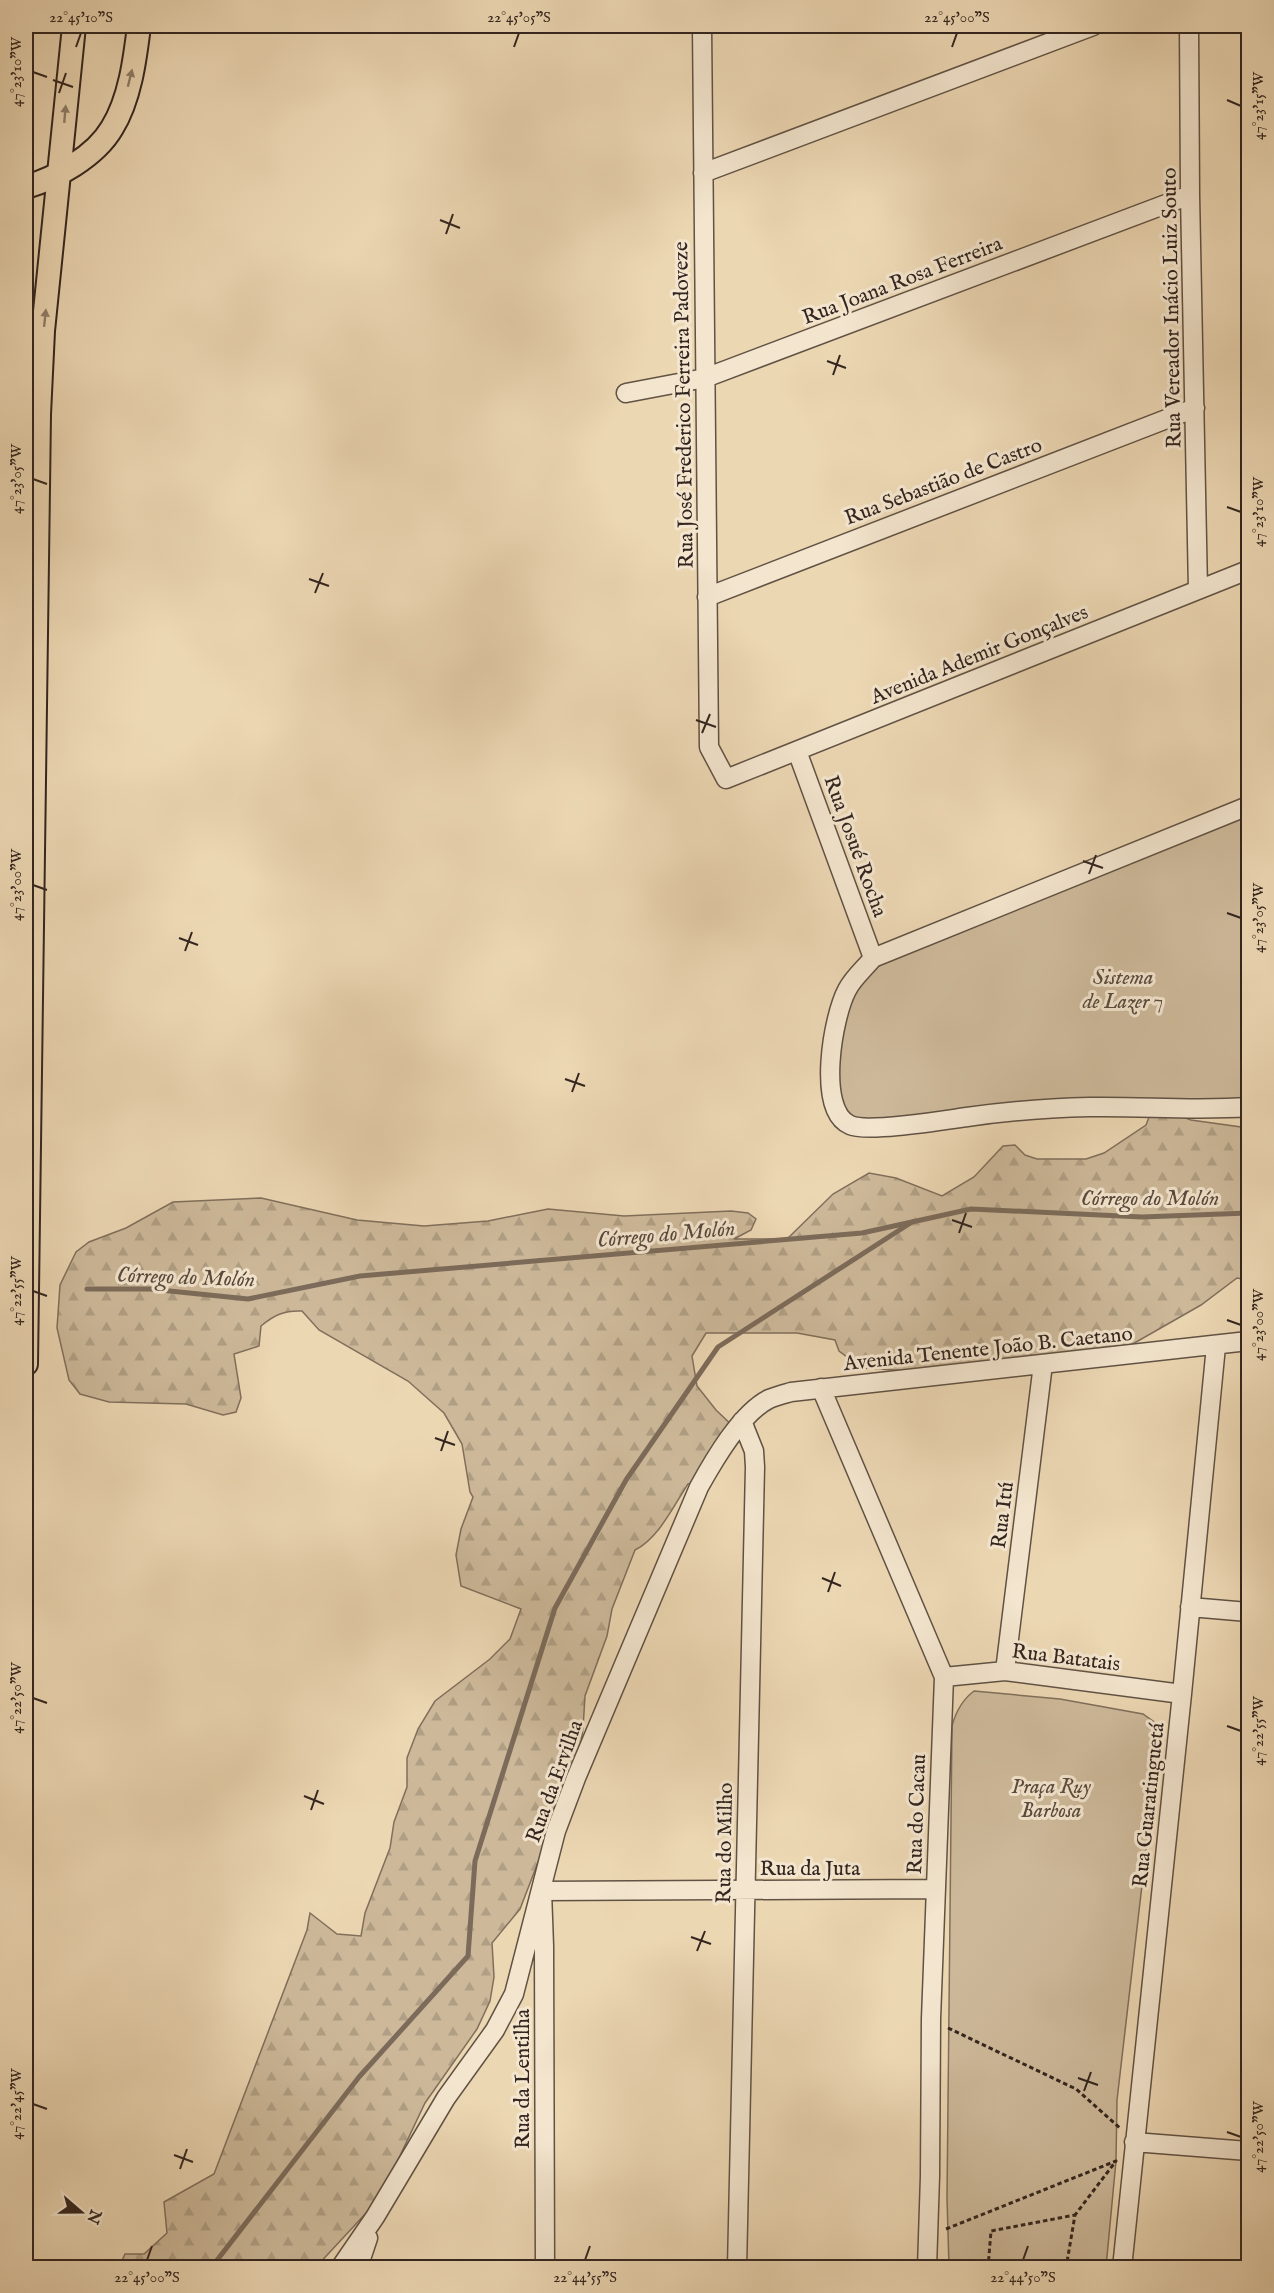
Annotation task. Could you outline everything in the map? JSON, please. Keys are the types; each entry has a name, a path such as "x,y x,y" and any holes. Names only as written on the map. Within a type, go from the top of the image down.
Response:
{"main road":[{"path":"26,1364 39,414 43,332 74,26"},
{"path":"26,187 60,172 86,156 112,129 130,80 139,26"}],"street":[{"name":"Rua José Frederico Ferreira Padoveze","path":"702,26 709,747 726,779"},
{"path":"703,173 1093,26"},
{"name":"Rua Vereador Inácio Luiz Souto","path":"1189,26 1198,590"},
{"name":"Rua Joana Rosa Ferreira","path":"626,393 705,378 1190,195"},
{"name":"Rua Sebastião de Castro","path":"707,597 1195,408"},
{"name":"Avenida Ademir Gonçalves","path":"726,779 1248,570"},
{"name":"Rua Josué Rocha","path":"797,751 873,958"},
{"path":"1248,806 873,958 847,990 835,1029 829,1089 837,1115 851,1126 873,1127 1002,1112 1089,1107 1215,1110 1248,1107"},
{"name":"Avenida Tenente João B. Caetano","path":"742,1421 768,1399 791,1392 1248,1341"},
{"name":"Rua Guaratinguetá","path":"1122,2268 1216,1346"},
{"name":"Rua Itú","path":"1005,1671 1043,1364"},
{"name":"Rua do Cacau","path":"821,1388 944,1677 931,2019 927,2268"},
{"name":"Rua da Ervilha","path":"340,2268 375,2217 446,2098 495,2030 514,1994 556,1831 576,1778 699,1487 721,1449 742,1421"},
{"name":"Rua do Milho","path":"737,2268 755,1467 754,1451 742,1421"},
{"path":"1190,1607 1248,1612"},
{"name":"Rua Batatais","path":"944,1677 1005,1671 1182,1694"},
{"name":"Rua da Juta","path":"542,1891 935,1889"},
{"name":"Rua da Lentilha","path":"542,1891 545,2268"},
{"path":"1134,2142 1248,2151"},
{"name":"Rua da Ervilha","path":"358,2268 375,2217"}],"path":[{"path":"931,2019 1076,2089 1134,2142"},
{"path":"929,2236 1116,2161 1075,2215 1066,2268"},
{"path":"988,2268 991,2231 1075,2215"}],"green space":[{"name":"Sistema de Lazer 7","path":"1248,806 1248,1104 873,1127 837,1115 835,1029 873,958"},
{"path":"1140,1101 1191,1120 1248,1128 1248,1280 1237,1278 1201,1305 1124,1349 943,1373 862,1368 839,1351 835,1340 797,1333 706,1333 692,1356 697,1386 716,1410 737,1430 726,1460 706,1481 688,1484 659,1529 644,1545 635,1550 612,1609 607,1636 585,1696 579,1756 520,1909 492,1943 494,1977 490,2001 477,2029 425,2103 380,2198 316,2267 119,2267 125,2254 144,2254 167,2233 164,2202 214,2174 307,1930 310,1913 337,1934 361,1936 365,1913 390,1848 394,1822 407,1787 407,1758 418,1729 435,1701 490,1659 510,1639 521,1609 461,1586 456,1555 461,1529 473,1497 470,1492 462,1444 444,1413 408,1381 319,1330 302,1311 285,1312 270,1319 261,1326 259,1346 234,1354 241,1398 236,1412 223,1415 186,1404 109,1402 80,1394 69,1380 57,1328 60,1285 76,1252 89,1242 126,1228 173,1202 261,1198 357,1220 424,1226 488,1221 548,1209 624,1216 731,1211 748,1213 756,1219 751,1230 734,1239 787,1239 833,1194 869,1173 896,1178 942,1196 974,1177 1003,1146 1015,1145 1025,1155 1037,1159 1086,1159 1104,1153 1146,1125 1151,1112"},
{"name":"Praça Ruy Barbosa","path":"974,1691 1060,1699 1143,1714 1157,1724 1159,1739 1117,2100 1116,2161 1106,2267 949,2267 947,2198 952,1726 960,1706"}],"waterway":[{"name":"Córrego do Molón","path":"87,1289 150,1289 248,1299 360,1276 862,1233 971,1209 1142,1217 1248,1213"},
{"path":"211,2268 359,2077 468,1956 475,1861 555,1608 626,1480 718,1347 912,1222"}]}
